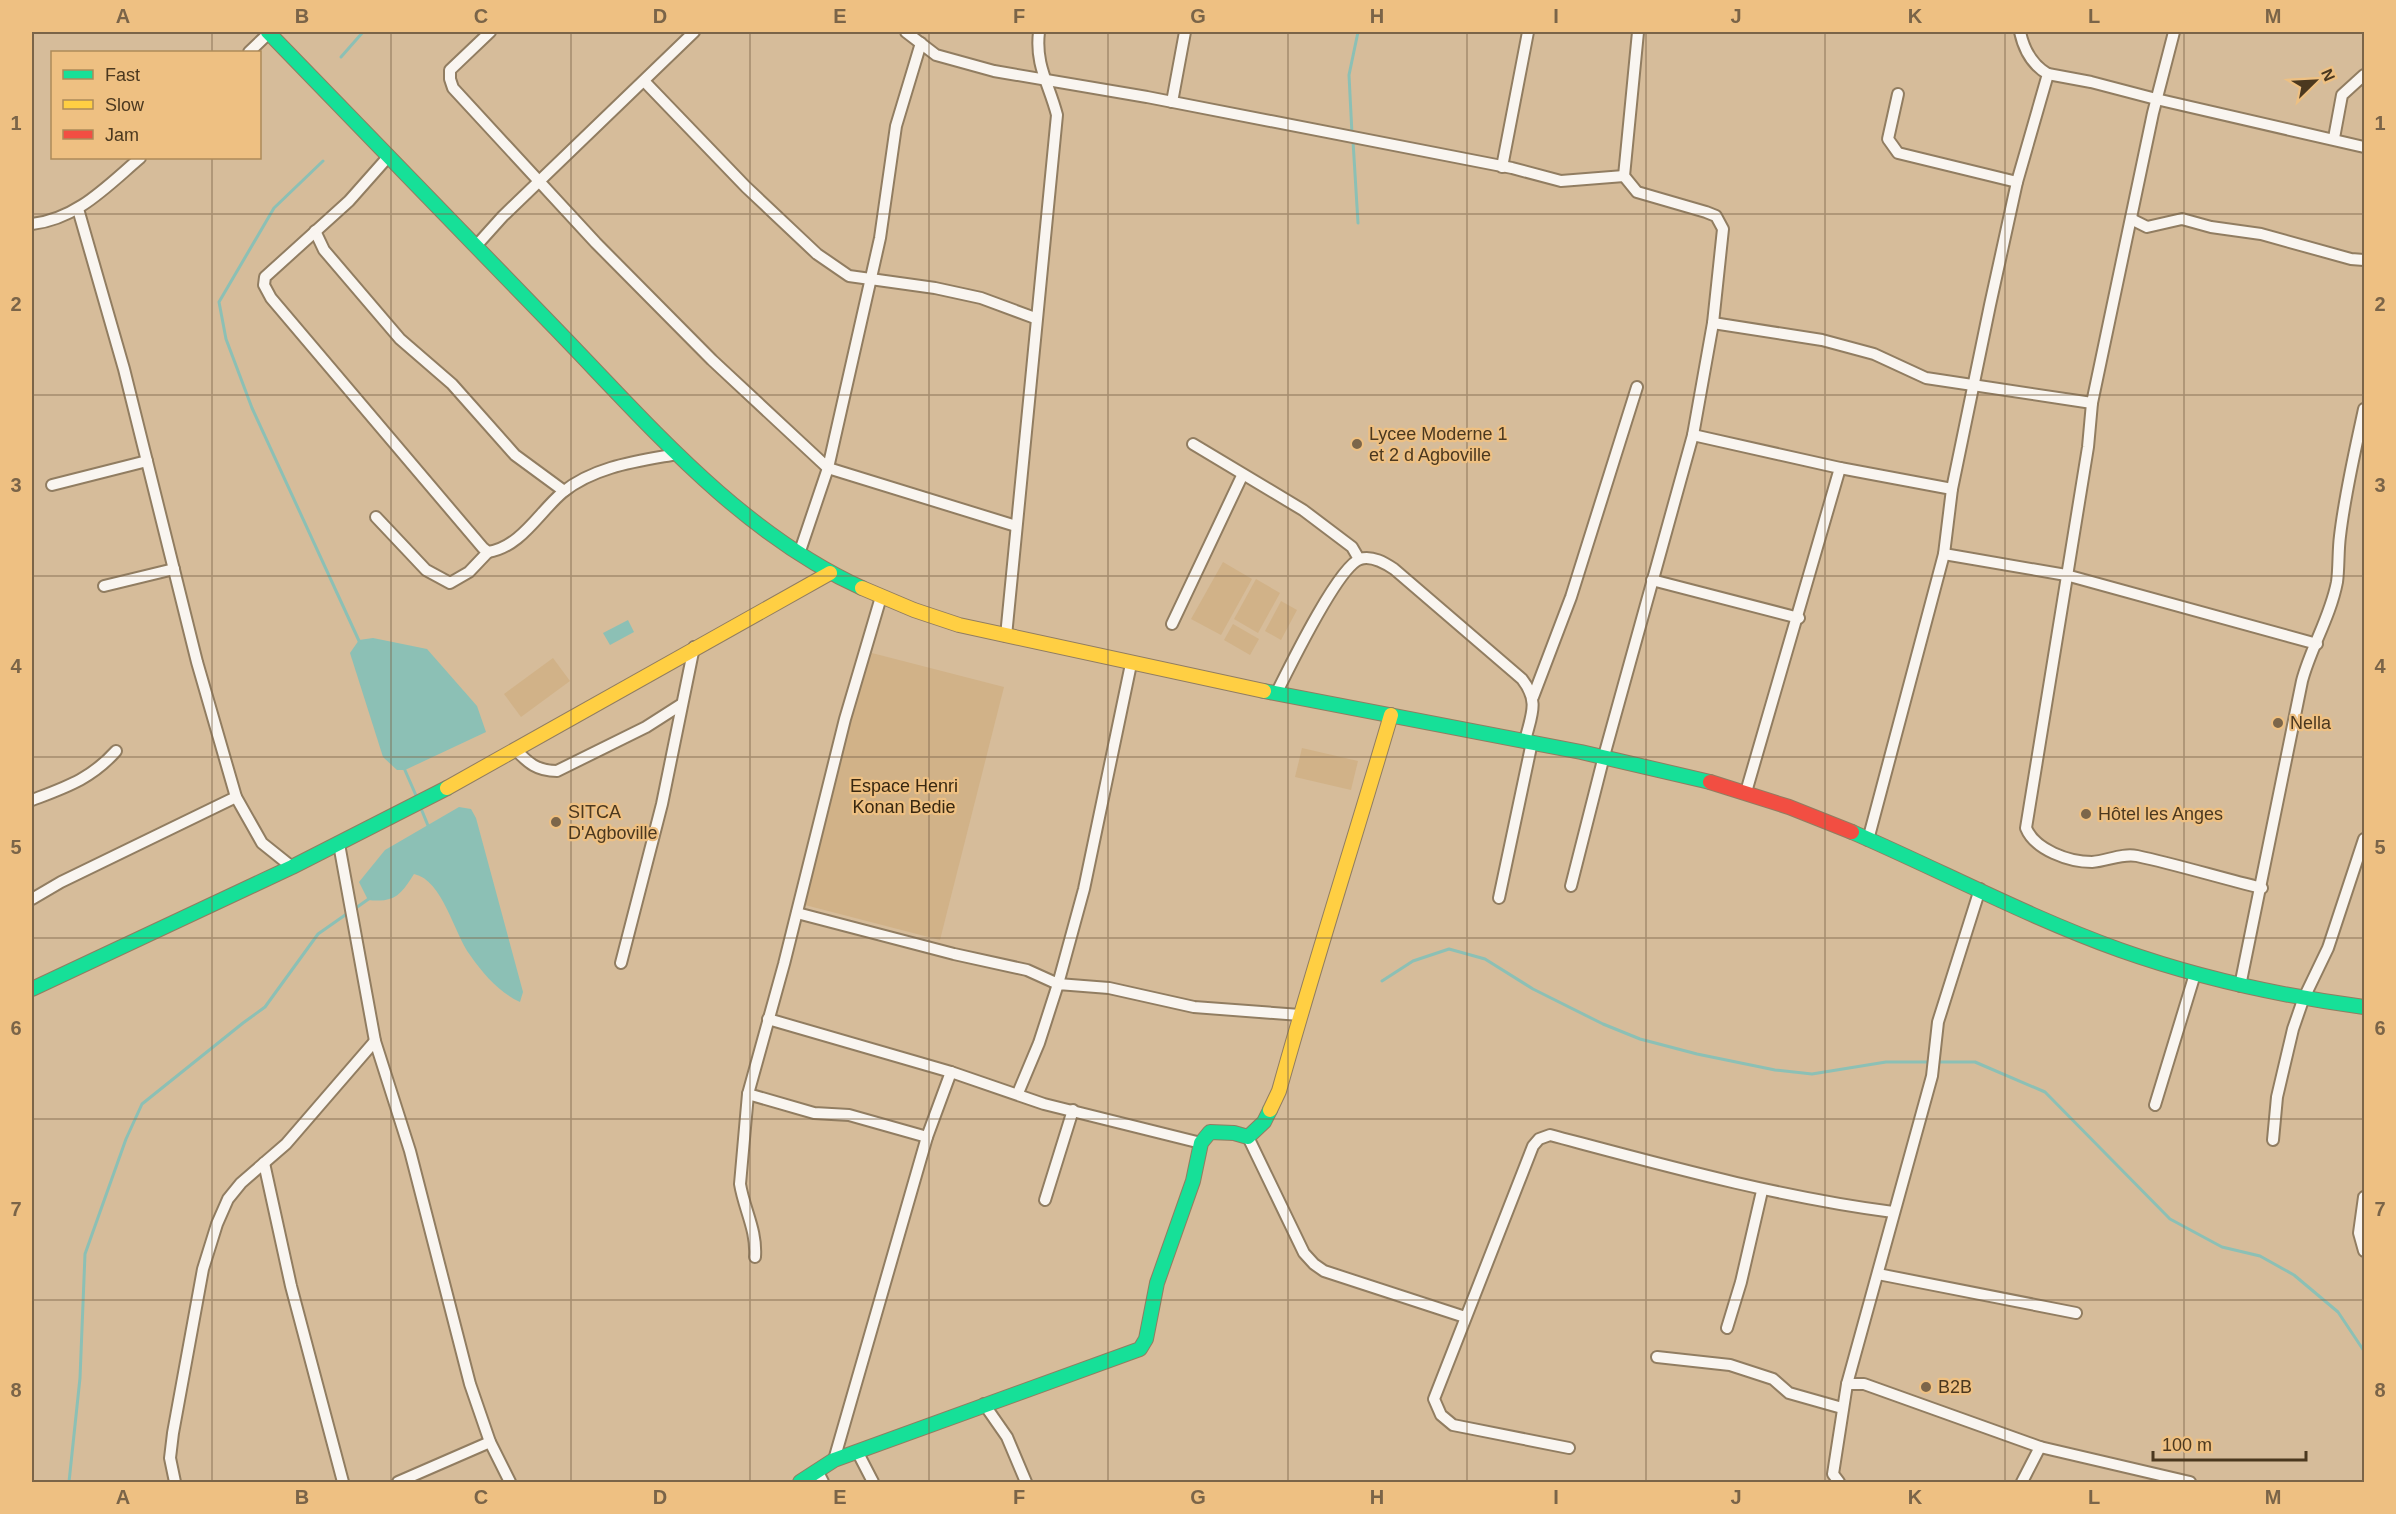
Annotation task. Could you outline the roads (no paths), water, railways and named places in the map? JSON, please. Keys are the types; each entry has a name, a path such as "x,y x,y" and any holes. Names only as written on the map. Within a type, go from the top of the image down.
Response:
{"main road":[{"path":"269,32 677,454 746,513 799,554 830,573 881,597 941,620 1006,636 1131,664 1604,756 1746,792 1807,813 2082,936 2156,964 2302,1000 2364,1007"},
{"path":"32,989 339,844 515,749 830,573"},
{"path":"800,1482 821,1477 834,1460 1093,1364 1121,1358 1140,1349 1146,1338 1157,1283 1192,1181 1201,1143 1210,1132 1234,1132 1248,1137 1257,1131 1270,1113 1316,957 1331,918 1377,768 1390,715"}],"street":[{"path":"250,51 269,32"},
{"path":"490,32 450,70 453,88 540,179 596,243 712,360 828,468 1016,526"},
{"path":"476,246 540,179 694,32"},
{"path":"906,32 936,55 994,70 1044,77 1172,102 1502,167 1561,181 1624,176"},
{"path":"1006,636 1035,318 1057,115 1037,51 1039,32"},
{"path":"1172,102 1185,32"},
{"path":"1502,167 1527,32"},
{"path":"1571,886 1604,756 1693,435 1713,323 1723,229 1716,216 1637,192 1624,176 1638,32"},
{"path":"2020,32 2036,68 2048,74 2334,138 2364,147"},
{"path":"2174,32 2156,99 2092,404 2088,447 2026,828 2029,835 2050,851 2071,858 2091,862 2131,855 2262,888"},
{"path":"799,554 828,468 880,238 896,126 921,44"},
{"path":"1868,840 1944,554 1952,489 2017,182 2048,74"},
{"path":"2334,138 2342,96 2364,75"},
{"path":"644,81 746,187 817,254 849,276 981,298 1035,318"},
{"path":"1898,94 1888,139 1898,153 2017,182"},
{"path":"388,157 349,201 265,277 264,285 271,298 488,552"},
{"path":"32,224 78,209 139,159"},
{"path":"78,209 124,369 196,662 236,797 262,843 292,867"},
{"path":"2131,219 2147,227 2182,219 2211,227 2261,234 2351,259 2364,260"},
{"path":"315,231 324,250 400,339 452,384 515,455 564,491"},
{"path":"1713,323 1822,340 1874,354 1926,378 2092,404"},
{"path":"1499,898 1529,742 1533,697 1571,597 1637,387"},
{"path":"2240,986 2262,888 2302,681 2308,660 2317,644 2337,581 2340,535 2364,409"},
{"path":"1693,435 1840,468 1952,489"},
{"path":"1193,444 1242,476 1303,510 1352,546 1359,559"},
{"path":"376,517 426,570 450,583 469,572 488,552 509,544 564,491 608,469 677,454"},
{"path":"52,485 147,461"},
{"path":"1746,792 1840,468"},
{"path":"1172,624 1242,476"},
{"path":"1944,554 2066,575 2317,644"},
{"path":"1277,692 1310,626 1349,567 1359,559 1382,561 1394,569 1522,679 1533,697"},
{"path":"104,586 174,569"},
{"path":"1652,580 1798,618"},
{"path":"755,1257 754,1229 742,1198 740,1184 748,1094 797,913 845,719 881,597"},
{"path":"621,963 662,804 694,647"},
{"path":"1018,1093 1039,1043 1084,890 1131,664"},
{"path":"515,749 528,763 542,771 557,771 646,727 682,704"},
{"path":"32,800 82,779 99,769 116,751"},
{"path":"32,899 61,882 236,797"},
{"path":"339,844 375,1041 410,1151 470,1384 490,1442 510,1482"},
{"path":"2273,1140 2277,1097 2302,1000 2328,948 2364,845"},
{"path":"1834,1480 1847,1384 1932,1076 1938,1022 1980,889"},
{"path":"797,913 954,954 1027,970 1058,984 1109,988 1194,1007 1300,1015"},
{"path":"2155,1105 2195,974"},
{"path":"768,1019 951,1072 1018,1093 1044,1104 1201,1143"},
{"path":"175,1482 170,1458 173,1433 203,1269 217,1224 228,1199 241,1183 286,1144 375,1041"},
{"path":"834,1460 927,1137 951,1072"},
{"path":"748,1094 814,1113 849,1115 927,1137"},
{"path":"1045,1200 1073,1110"},
{"path":"1569,1448 1453,1425 1441,1415 1434,1399 1533,1146 1539,1139 1550,1135 1708,1174 1762,1191 1893,1212"},
{"path":"1248,1137 1304,1254 1314,1264 1324,1271 1465,1317"},
{"path":"264,1163 291,1286 343,1482"},
{"path":"1727,1328 1742,1282 1762,1191"},
{"path":"2364,1197 2359,1233 2364,1251"},
{"path":"1878,1274 2076,1313"},
{"path":"1657,1357 1730,1365 1773,1379 1789,1393 1842,1408"},
{"path":"1847,1384 1864,1384 2040,1447 2190,1482"},
{"path":"984,1404 1007,1437 1026,1482"},
{"path":"398,1482 490,1442"},
{"path":"2022,1482 2040,1447"},
{"path":"858,1453 873,1482"}],"water":[{"path":"628,620 634,632 610,645 603,633"},
{"path":"373,638 427,649 477,706 486,732 405,770 397,770 383,757 350,653 359,640"},
{"path":"459,807 471,809 476,818 523,992 520,1002 499,988 475,962 464,946 440,897 424,878 414,874 397,896 377,901 368,900 359,882 385,850"}],"waterway":[{"path":"341,57 363,32"},
{"path":"1352,134 1349,75 1358,32"},
{"path":"1353,141 1358,223"},
{"path":"323,161 274,208 219,302 226,339 252,408 360,643"},
{"path":"404,768 418,800"},
{"path":"420,806 429,828"},
{"path":"353,910 370,898"},
{"path":"69,1482 80,1378 85,1254 126,1139 142,1104 265,1007 318,934 348,913"},
{"path":"1382,981 1413,961 1449,949 1485,959 1533,989 1603,1024 1640,1039 1697,1054 1775,1070 1812,1074 1886,1062 1931,1062"},
{"path":"1938,1062 1975,1062 2045,1092 2170,1219 2222,1247 2260,1256 2294,1275 2338,1312 2364,1351"}],"place":[{"name":"Lycee Moderne 1 et 2 d Agboville","path":"1357,444"},
{"name":"Nella","path":"2278,723"},
{"name":"Hôtel les Anges","path":"2086,814"},
{"name":"SITCA D'Agboville","path":"556,822"},
{"name":"B2B","path":"1926,1387"}],"park label":[{"name":"Espace Henri Konan Bedie","path":"904,796"}]}
